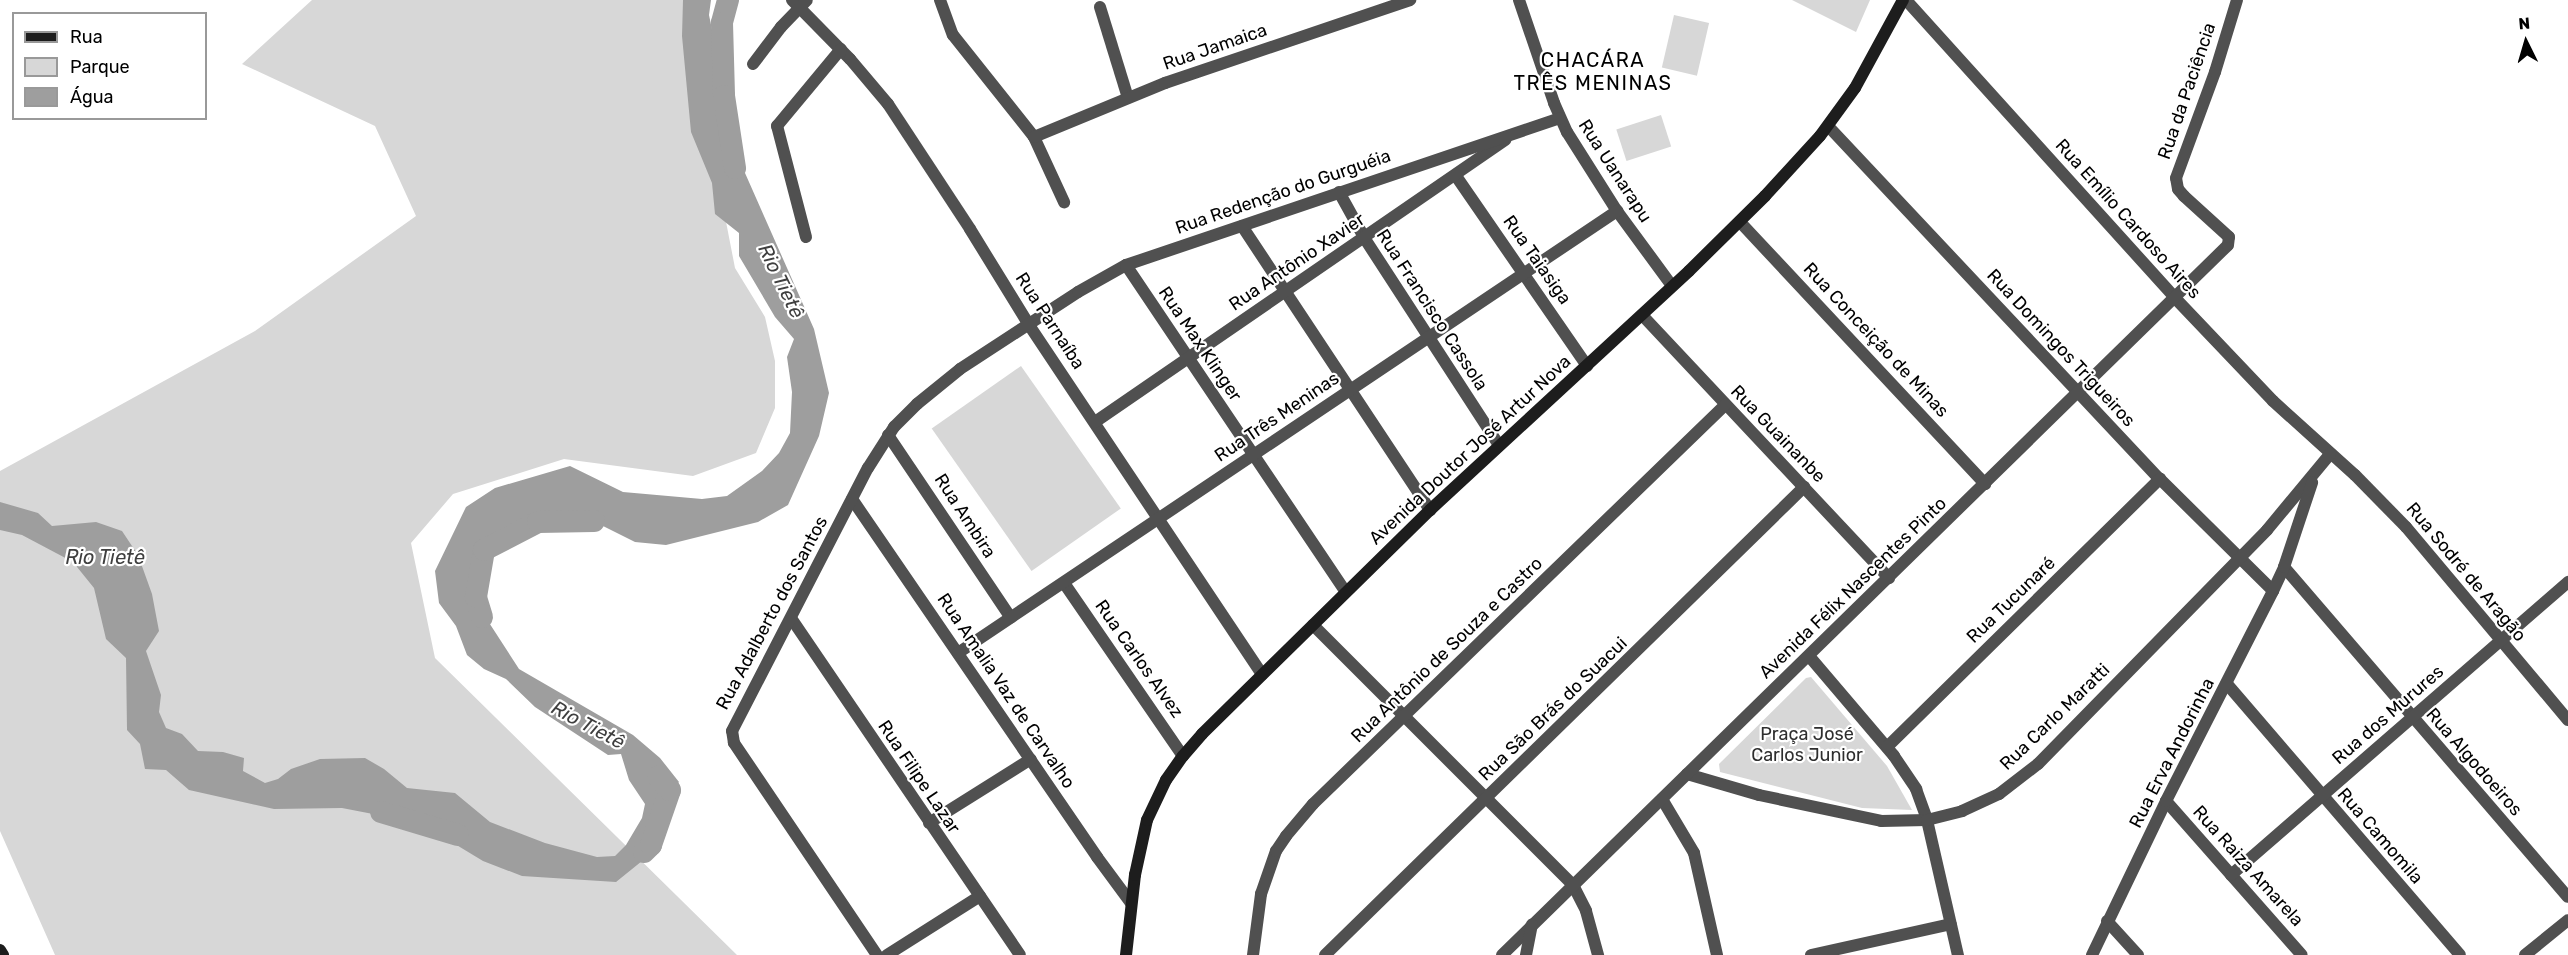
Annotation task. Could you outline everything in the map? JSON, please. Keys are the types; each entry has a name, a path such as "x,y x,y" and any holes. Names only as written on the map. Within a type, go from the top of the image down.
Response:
{"main road":[{"name":"Avenida Doutor José Artur Nova","path":"1126,955 1131,903 1147,820 1166,780 1183,756 1262,674 1430,510 1740,222 1828,126 1872,61 1904,0"},
{"path":"0,950 3,955"}],"street":[{"path":"940,0 953,35 1035,137 1064,202"},
{"name":"Rua Jamaica","path":"1035,137 1128,98 1410,0"},
{"name":"Rua Uanarapu","path":"1519,0 1560,118 1617,211 1672,286"},
{"name":"Rua Emílio Cardoso Aires","path":"1904,0 2175,298 2274,401 2330,454"},
{"name":"Rua da Paciência","path":"2228,245 2229,237 2184,196 2178,189 2176,178 2215,72 2237,0"},
{"path":"753,64 800,2"},
{"name":"Rua Parnaíba","path":"800,2 878,91 897,117 1029,325 1262,674"},
{"path":"1100,7 1128,98"},
{"path":"806,237 777,126 841,49"},
{"name":"Rua Redenção do Gurguéia","path":"1029,325 1088,286 1125,265 1560,118"},
{"name":"Rua Domingos Trigueiros","path":"1828,126 2160,479 2273,591"},
{"name":"Rua Antônio Xavier","path":"1095,422 1186,358 1365,239 1519,131"},
{"name":"Rua Taiasiga","path":"1456,176 1587,366"},
{"name":"Rua Francisco Cassola","path":"1339,192 1365,239 1499,445"},
{"name":"Rua Três Meninas","path":"958,653 1617,211"},
{"name":"Rua Conceição de Minas","path":"1740,222 1985,484"},
{"path":"1242,226 1430,510"},
{"name":"Avenida Félix Nascentes Pinto","path":"1502,955 2228,245"},
{"name":"Rua Max Klinger","path":"1125,265 1346,592"},
{"name":"Rua Guainanbe","path":"1642,315 1888,578"},
{"name":"Rua Adalberto dos Santos","path":"877,955 732,737 735,722 888,435 903,416 935,388 1029,325"},
{"name":"Rua Antônio de Souza e Castro","path":"1253,955 1261,894 1276,851 1313,804 1725,405"},
{"name":"Rua Ambira","path":"888,435 1011,618"},
{"name":"Rua Carlo Maratti","path":"1687,774 1759,795 1881,821 1927,820 1962,811 2000,794 2017,782 2240,557 2314,476 2330,454"},
{"name":"Rua Sodré de Aragão","path":"2330,454 2406,527 2500,642 2568,720"},
{"path":"2284,567 2314,476"},
{"name":"Rua Tucunaré","path":"1887,747 2160,479"},
{"name":"Rua São Brás do Suacui","path":"1325,955 1804,487"},
{"name":"Rua Amalia Vaz de Carvalho","path":"852,499 1131,903"},
{"name":"Rua Erva Andorinha","path":"2092,955 2166,801 2284,567"},
{"name":"Rua Algodoeiros","path":"2284,567 2412,719 2568,897"},
{"name":"Rua dos Murures","path":"2231,875 2568,582"},
{"name":"Rua Carlos Alvez","path":"1064,583 1183,756"},
{"name":"Rua Filipe Lazar","path":"790,618 1020,955"},
{"path":"1313,625 1573,885 1586,911 1598,955"},
{"path":"1809,656 1887,747 1916,789 1927,820 1958,955"},
{"name":"Rua Camomila","path":"2227,684 2460,955"},
{"path":"929,823 1031,759"},
{"path":"1662,799 1677,821 1694,854 1718,955"},
{"name":"Rua Raiza Amarela","path":"2166,801 2302,955"},
{"path":"887,955 980,896"},
{"path":"2525,955 2568,920"},
{"path":"2107,921 2138,955"},
{"path":"1526,955 1532,924"},
{"path":"1811,955 1839,952 1951,924"}],"green space":[{"path":"312,0 683,0 735,268 765,317 775,361 775,408 756,453 693,476 564,459 453,494 411,543 435,658 737,955 55,955 0,831 0,471 255,331 416,216 375,126 242,64"},
{"path":"1792,0 1870,0 1856,32"},
{"path":"1674,15 1709,23 1697,76 1662,68"},
{"path":"1661,115 1671,146 1626,161 1616,130"},
{"path":"1021,366 1121,509 1032,571 932,429"},
{"name":"Praça José Carlos Junior","path":"1811,677 1887,766 1912,810 1862,808 1720,772 1719,764 1806,678"}],"water":[{"name":"Rio Tietê","path":"683,0 711,0 709,15 719,63 730,139 814,329 829,393 819,436 788,505 758,522 666,545 635,542 601,525 541,522 505,530 486,544 476,563 477,589 486,618 519,669 633,735 660,758 679,782 668,795 657,825 659,841 642,861 616,882 522,876 483,861 445,838 420,817 404,820 342,808 274,809 189,790 166,770 145,769 140,744 127,730 126,658 106,639 94,588 73,562 22,535 0,530 0,502 38,513 52,526 96,522 122,531 138,555 152,594 159,631 146,651 161,695 159,712 166,728 182,734 198,751 223,752 244,758 243,771 265,783 278,779 291,769 320,759 365,758 384,769 407,788 455,793 490,822 545,843 597,857 615,856 626,845 642,818 645,804 629,780 621,754 608,755 535,707 506,679 484,669 467,655 456,626 439,603 435,571 466,507 495,488 570,466 623,492 702,499 727,496 762,471 779,453 790,433 792,392 787,357 794,339 775,317 739,256 739,233 715,214 712,183 691,132 682,36"}],"waterway":[{"name":"Rio Tietê","path":"728,0 722,23 724,96 735,168"},
{"name":"Rio Tietê","path":"482,617 476,597 484,550 538,522 594,521"},
{"name":"Rio Tietê","path":"644,852 651,845 670,790 658,776"},
{"name":"Rio Tietê","path":"381,812 458,835"}],"district":[{"name":"CHACÁRA TRÊS MENINAS","path":"1593,72"}]}
